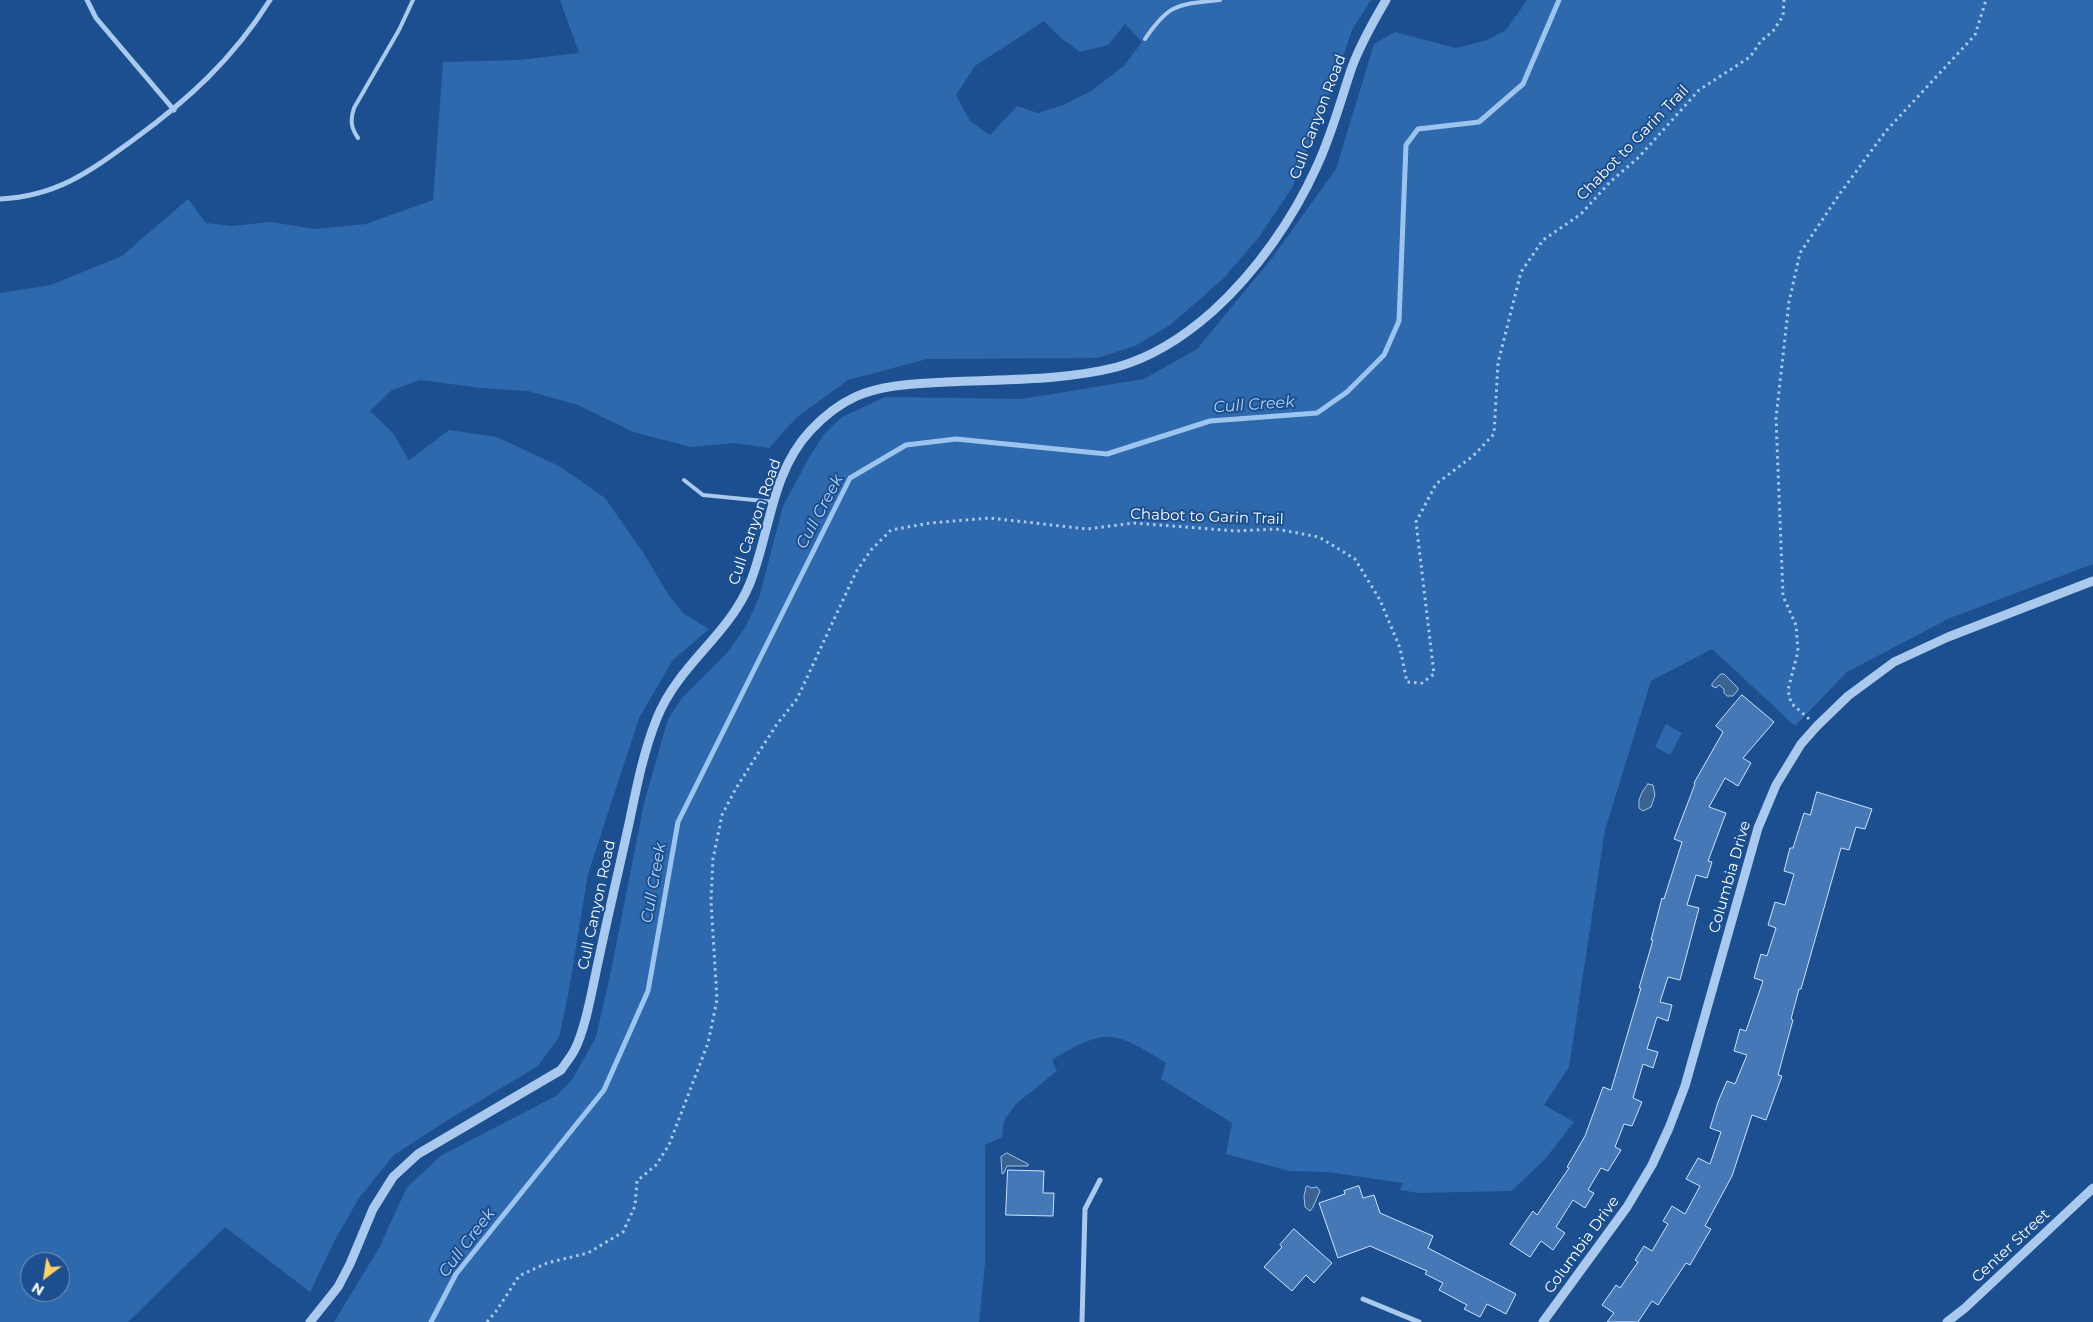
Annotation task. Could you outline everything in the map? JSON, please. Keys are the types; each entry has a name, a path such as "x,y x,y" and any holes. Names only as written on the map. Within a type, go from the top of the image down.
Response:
{"street":[{"path":"87,0 96,18 174,110"},
{"path":"0,199 18,198 54,189 76,180 174,110 206,82 251,30 270,0"},
{"name":"Cull Canyon Road","path":"310,1322 338,1288 373,1209 394,1177 418,1154 561,1070 575,1049 590,999 637,786 650,736 658,714 675,683 733,615 743,598 755,570 774,502 793,452 802,440 811,429 839,405 860,395 904,385 1054,378 1087,373 1119,366 1148,356 1192,328 1215,309 1242,281 1263,256 1288,220 1318,164 1353,65 1366,34 1386,0"},
{"name":"Columbia Drive","path":"1543,1322 1627,1207 1652,1165 1670,1128 1685,1086 1758,828 1787,765 1817,726 1848,696 1894,662 1948,637 2093,581"},
{"path":"1082,1322 1085,1208 1100,1180"},
{"name":"Center Street","path":"1947,1322 1965,1308 2093,1188"},
{"path":"1363,1300 1419,1322"}],"lane":[{"path":"358,138 353,131 351,123 354,108 399,30 412,0"},
{"path":"1145,39 1157,21 1177,5 1220,0"},
{"path":"684,480 703,495 774,502"}],"path":[{"name":"Chabot to Garin Trail","path":"487,1322 519,1276 547,1262 588,1253 623,1232 635,1206 637,1181 656,1165 669,1145 708,1043 717,1000 711,901 713,859 722,815 735,790 777,724 796,699 843,597 856,572 871,550 891,530 930,522 990,518 1086,529 1134,523 1236,531 1276,529 1319,537 1356,559 1380,600 1400,648 1406,682 1422,683 1434,674 1416,522 1436,484 1473,456 1494,434 1498,363 1521,272 1543,240 1581,214 1610,182 1639,157 1699,90 1750,56 1761,41 1773,31 1783,16 1784,0"},
{"path":"1817,726 1791,703 1788,690 1798,651 1796,625 1783,596 1776,418 1789,302 1800,253 1841,192 1886,131 1975,34 1986,0"}],"shaded area":[{"path":"560,0 1371,0 1352,30 1337,75 1292,188 1259,237 1223,279 1170,325 1135,346 1097,358 927,359 848,380 796,418 769,448 734,443 691,447 633,432 578,405 528,391 481,388 420,380 392,390 370,411 393,433 409,460 449,430 497,437 559,466 605,498 644,554 668,594 683,613 709,629 673,660 639,718 588,874 568,996 559,1037 538,1066 394,1155 359,1198 335,1240 310,1292 225,1227 128,1322 0,1322 0,293 51,285 122,256 188,199 206,223 232,226 270,222 316,229 366,224 433,200 443,62 519,60 579,53","holes":["1044,21 1061,38 1080,52 1108,45 1125,24 1142,42 1124,66 1091,91 1063,105 1038,113 1017,106 990,135 970,121 956,95 975,66"]},
{"path":"1527,0 2093,0 2093,564 1950,618 1847,672 1795,726 1712,649 1651,681 1605,830 1569,1067 1544,1105 1574,1122 1546,1158 1512,1191 1418,1193 1400,1190 1403,1183 1328,1172 1289,1171 1226,1154 1232,1123 1161,1079 1166,1063 1134,1044 1121,1039 1110,1037 1098,1038 1070,1049 1052,1060 1057,1071 1016,1104 1004,1120 1002,1137 985,1145 985,1264 979,1322 334,1322 379,1248 407,1187 442,1155 556,1096 572,1080 596,1037 644,803 668,719 682,698 727,653 746,626 759,598 783,506 824,434 842,417 885,397 1022,399 1144,379 1197,349 1272,258 1336,169 1374,44 1395,32 1456,48 1487,40 1506,30"},
{"path":"1721,674 1724,674 1738,688 1733,696 1727,696 1724,693 1724,689 1719,685 1716,688 1712,686"},
{"path":"1666,724 1682,733 1670,755 1655,747"},
{"path":"1648,784 1653,785 1655,795 1651,807 1643,811 1639,808 1639,801 1642,792"},
{"path":"1007,1153 1028,1164 1028,1166 1007,1166 1002,1174 1001,1157"},
{"path":"1308,1186 1311,1188 1317,1187 1320,1191 1310,1211 1305,1207 1304,1196"}],"building":[{"path":"1742,695 1774,722 1743,758 1751,763 1738,786 1725,778 1709,807 1726,813 1708,861 1712,862 1707,878 1696,875 1687,905 1699,908 1680,980 1668,977 1660,1002 1672,1005 1668,1021 1657,1017 1647,1049 1658,1052 1653,1068 1643,1064 1633,1098 1642,1102 1632,1126 1624,1124 1615,1147 1621,1150 1608,1171 1601,1168 1588,1190 1594,1193 1585,1208 1573,1200 1556,1227 1565,1233 1553,1250 1541,1241 1530,1257 1510,1244 1533,1211 1537,1215 1569,1168 1567,1167 1585,1136 1603,1087 1611,1090 1641,988 1639,988 1653,940 1651,940 1662,898 1664,899 1682,842 1674,839 1694,783 1723,732 1716,726"},
{"path":"1817,792 1872,809 1865,829 1856,827 1849,850 1841,848 1791,1019 1793,1020 1778,1075 1782,1076 1766,1120 1752,1115 1732,1176 1705,1226 1711,1229 1690,1265 1686,1263 1658,1305 1652,1301 1638,1322 1607,1322 1614,1313 1602,1305 1616,1285 1620,1288 1638,1262 1635,1260 1644,1246 1652,1251 1668,1224 1663,1221 1672,1206 1685,1214 1700,1186 1686,1179 1698,1158 1710,1164 1721,1132 1710,1128 1718,1102 1727,1081 1735,1084 1747,1055 1734,1051 1740,1029 1746,1031 1763,981 1754,978 1761,954 1767,956 1776,928 1768,925 1775,902 1785,905 1794,874 1784,871 1790,848 1793,848 1804,813 1810,815"},
{"path":"1008,1170 1044,1171 1043,1193 1054,1193 1053,1216 1006,1215"},
{"path":"1359,1186 1363,1198 1374,1195 1380,1213 1433,1236 1428,1248 1516,1294 1506,1314 1487,1304 1480,1317 1464,1309 1467,1305 1439,1290 1443,1283 1425,1274 1427,1271 1370,1246 1338,1258 1319,1203 1345,1194 1344,1191"},
{"path":"1294,1229 1332,1263 1314,1283 1306,1275 1292,1291 1264,1267 1282,1247 1280,1245"}],"waterway":[{"name":"Cull Creek","path":"431,1322 456,1274 604,1090 648,991 678,822 850,478 906,445 956,439 1107,454 1210,421 1317,413 1347,392 1384,355 1399,321 1406,145 1418,129 1479,122 1523,84 1559,0"}]}
